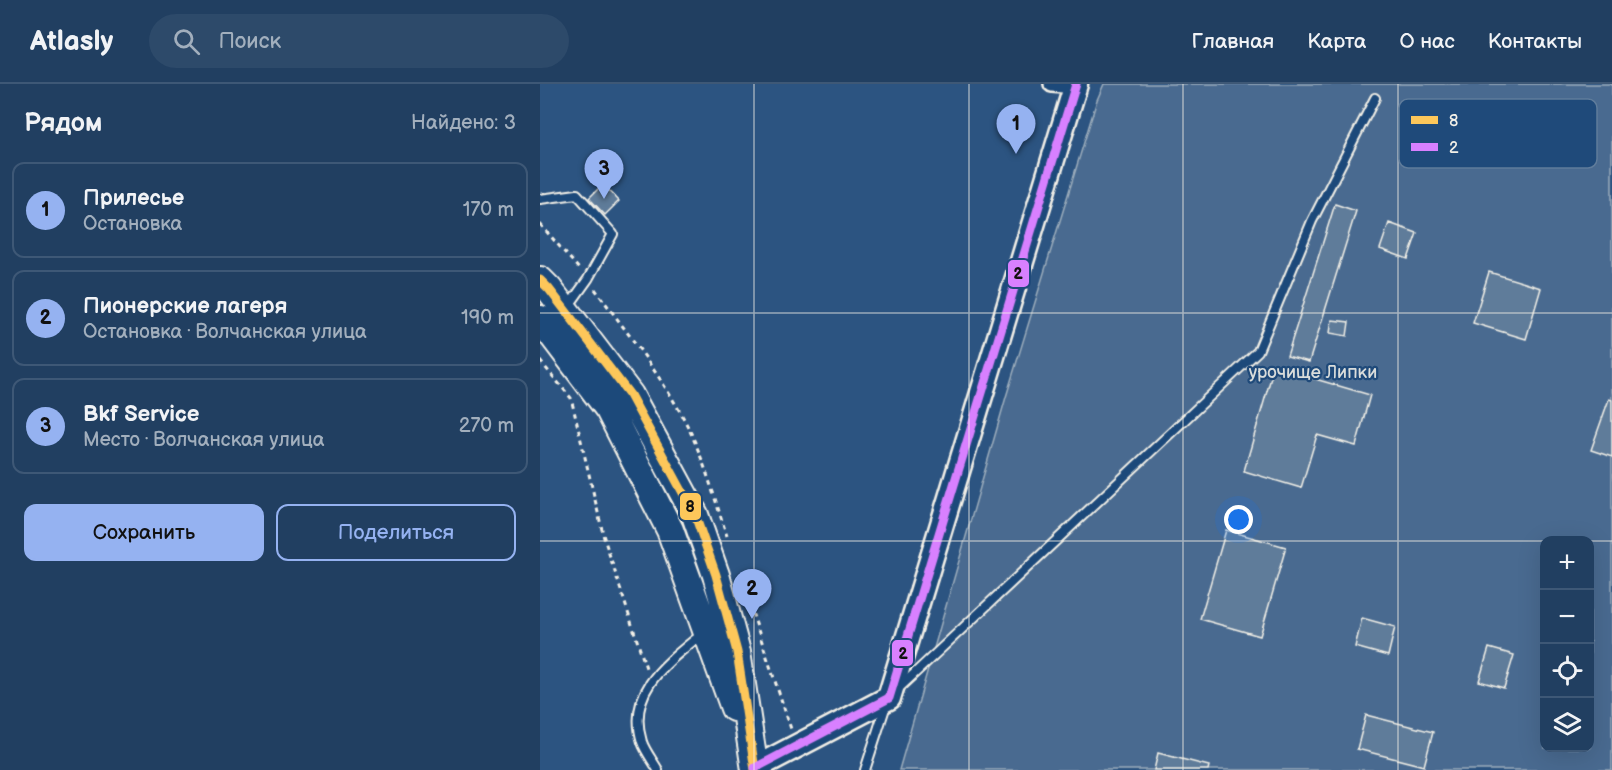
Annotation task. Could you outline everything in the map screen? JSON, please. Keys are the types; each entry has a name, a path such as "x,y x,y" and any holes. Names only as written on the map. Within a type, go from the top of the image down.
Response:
{"main road":[{"path":"540,280 630,395 695,515 716,575 736,652 755,769"},
{"path":"540,319 609,410 670,530 755,769"}],"street":[{"path":"755,769 889,698 1075,85 1052,84"}],"lane":[{"path":"865,770 889,698 1258,351 1312,221 1375,98"},
{"path":"540,200 577,194 613,234 588,279 566,311"},
{"path":"658,770 642,742 638,714 646,688 663,666 706,630"}],"path":[{"path":"540,362 571,398 604,538 651,682"}],"green space":[{"name":"урочище Липки","path":"1104,84 1612,84 1612,770 899,770 1006,397 1097,100"}],"building":[{"path":"603,184 619,201 605,215 589,198"},
{"path":"1335,204 1356,211 1309,362 1287,356"},
{"path":"1389,223 1417,233 1408,259 1380,249"},
{"path":"1489,272 1541,288 1526,339 1473,323"},
{"path":"1332,320 1349,322 1347,336 1330,333"},
{"path":"1274,367 1370,395 1356,446 1317,435 1301,488 1244,471"},
{"path":"1609,399 1612,400 1612,457 1591,450"},
{"path":"1226,530 1286,547 1260,636 1200,619"},
{"path":"1362,618 1395,627 1388,656 1355,647"},
{"path":"1489,648 1514,655 1504,688 1479,681"},
{"path":"1366,715 1433,732 1424,766 1357,749"},
{"path":"1158,753 1209,766 1208,770 1154,770"}],"transit line":[{"name":"2","path":"755,768 889,698 1076,84"},
{"name":"8","path":"540,280 630,395 695,515 716,575 737,652 755,770"}],"place":[{"name":"Прилесье","path":"1016,154"},
{"name":"Bkf Service","path":"604,199"},
{"name":"Пионерские лагеря","path":"752,619"}]}
